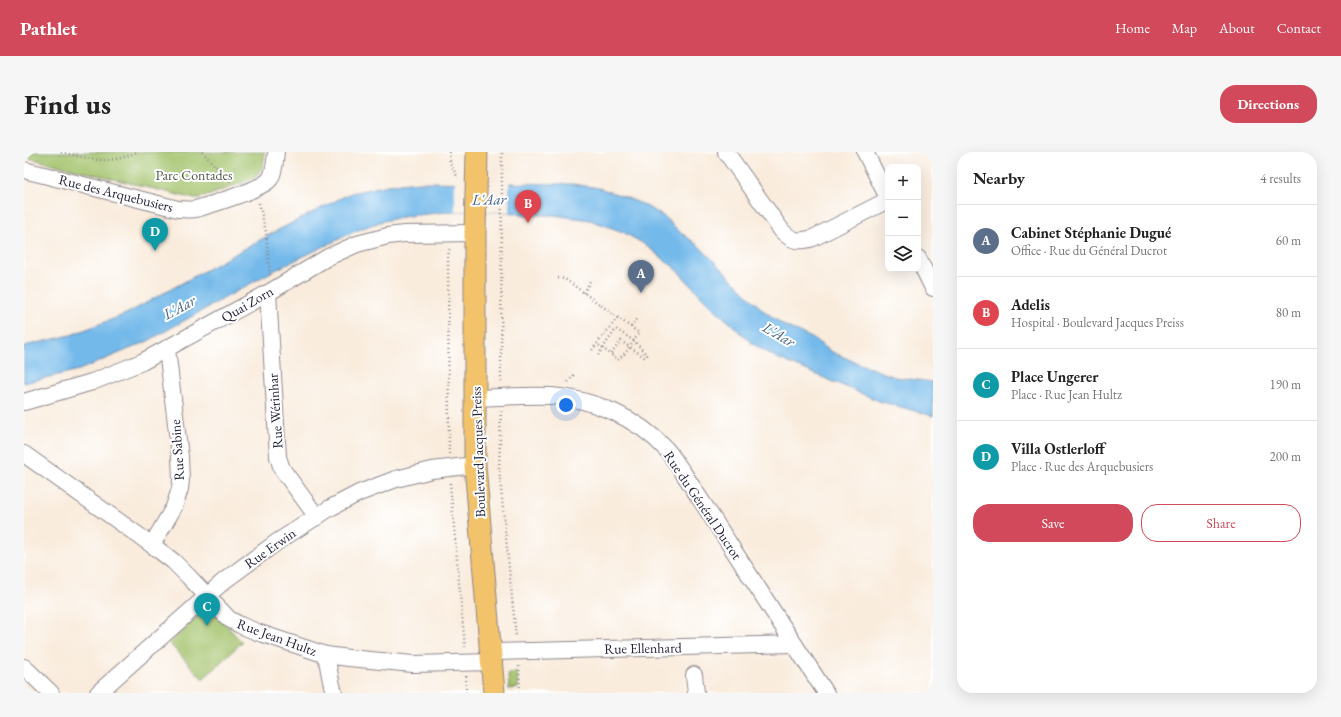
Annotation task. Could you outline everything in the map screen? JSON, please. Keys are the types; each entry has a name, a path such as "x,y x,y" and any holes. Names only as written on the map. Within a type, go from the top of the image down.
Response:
{"main road":[{"name":"Boulevard Jacques Preiss","path":"477,152 468,182 477,211 475,465 494,693"}],"street":[{"name":"Rue des Arquebusiers","path":"24,170 178,209 195,209 265,184 270,179 273,172 276,152"},
{"path":"726,152 788,238 795,240 813,238 886,200"},
{"path":"865,152 885,193"},
{"name":"Quai Zorn","path":"24,402 108,376 167,349 269,288 328,257 357,244 372,239 404,234 476,233"},
{"path":"921,264 933,288"},
{"name":"Rue Wérinhar","path":"269,288 278,457 282,469 317,516"},
{"name":"Rue Sabine","path":"152,545 174,507 180,489 181,480 180,457 167,349"},
{"name":"Rue du Général Ducrot","path":"475,398 552,396 578,400 616,413 635,423 648,433 666,449 684,474 826,693"},
{"name":"Rue Jean Hultz","path":"24,454 173,560 229,619 240,625 326,655 413,664 492,657"},
{"name":"Rue Erwin","path":"98,693 207,596 247,564 330,508 359,493 396,479 432,470 475,465"},
{"name":"Rue Ellenhard","path":"492,657 518,652 794,644"},
{"path":"326,655 334,693"},
{"path":"24,667 51,693"},
{"path":"694,675 696,693"}],"path":[{"path":"61,152 97,160 110,161 126,157 137,152"},
{"path":"202,152 236,186 248,191 266,232 269,288"},
{"path":"449,152 450,164 457,174 468,182"},
{"path":"502,152 501,397 499,469 518,652 520,693"},
{"path":"558,278 565,279 640,334 620,359 617,360 597,344"},
{"path":"584,293 590,281"},
{"path":"592,350 618,317"},
{"path":"631,327 637,318"},
{"path":"598,354 616,329 634,341 646,353 646,357 644,358 621,341 610,355"},
{"path":"568,382 574,374"}],"green space":[{"name":"Parc Contades","path":"24,152 265,152 263,166 255,178 195,199 24,157"},
{"path":"208,606 242,642 203,679 169,643"},
{"path":"517,672 518,688 509,689 508,673"}],"water":[{"name":"L'Aar","path":"421,182 573,184 599,188 644,205 663,216 680,232 699,246 764,311 785,326 812,338 832,352 860,364 895,377 933,382 933,416 879,401 777,358 753,344 706,301 675,268 644,244 623,232 590,220 553,215 527,215 509,212 455,211 407,216 383,221 360,229 273,271 146,342 79,370 24,383 24,346 71,335 126,314 280,229 351,193 388,185"}],"pier":[{"path":"455,182 509,182 509,212 455,211"}],"place":[{"name":"Adelis","path":"528,223"},
{"name":"Villa Ostlerloff","path":"155,251"},
{"name":"Cabinet Stéphanie Dugué","path":"641,293"},
{"name":"Place Ungerer","path":"207,626"}]}
